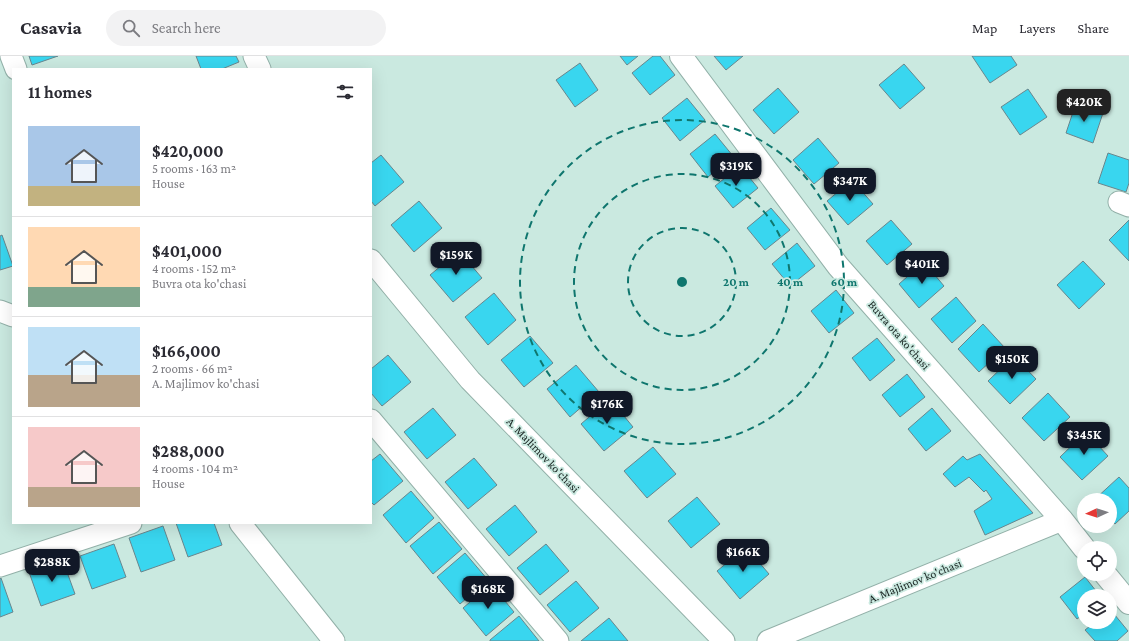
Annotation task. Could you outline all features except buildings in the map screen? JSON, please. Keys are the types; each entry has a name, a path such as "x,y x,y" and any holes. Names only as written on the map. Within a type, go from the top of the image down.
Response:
{"main road":[{"name":"Buvra ota ko'chasi","path":"681,56 838,266 1062,520 1078,541"},
{"path":"1111,581 1129,604"}],"street":[{"path":"11,56 16,68"},
{"path":"254,56 260,68"},
{"name":"A. Majlimov ko'chasi","path":"372,261 470,380 724,641"},
{"path":"0,311 12,316"},
{"path":"372,421 558,641"},
{"name":"A. Majlimov ko'chasi","path":"768,641 1062,520"},
{"path":"0,566 128,524"},
{"path":"241,524 334,641"}]}
